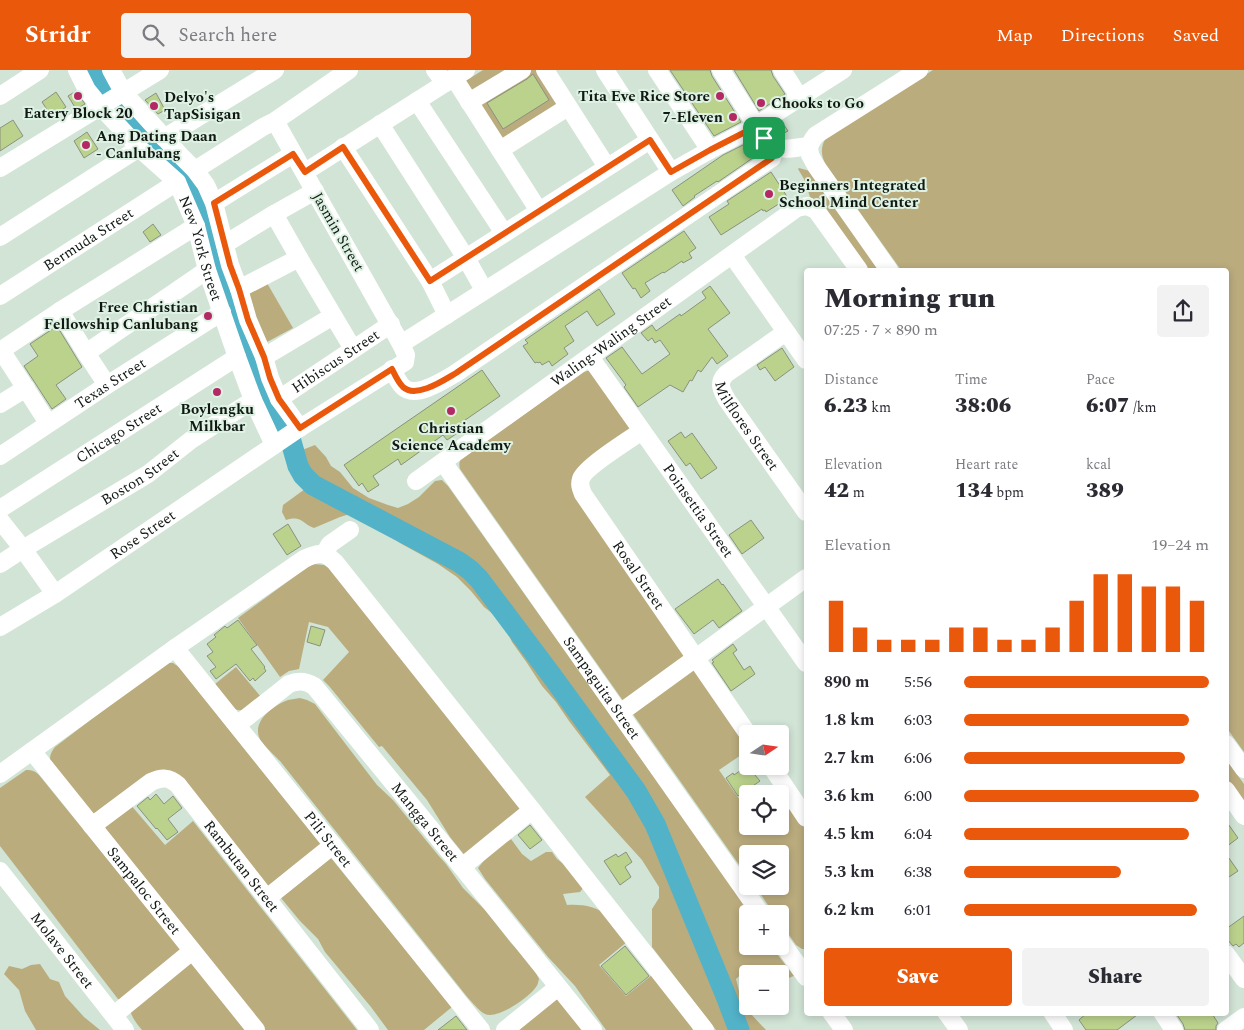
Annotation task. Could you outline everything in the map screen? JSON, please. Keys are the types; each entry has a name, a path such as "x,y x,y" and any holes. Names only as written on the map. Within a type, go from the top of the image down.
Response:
{"street":[{"path":"0,96 40,70"},
{"path":"77,70 87,90 112,98 164,138 195,170 206,185 214,203 230,265 248,320 279,399 288,436"},
{"path":"111,70 112,98"},
{"path":"0,168 160,70"},
{"path":"164,138 274,70"},
{"path":"195,170 275,121 349,70"},
{"path":"469,102 522,70"},
{"path":"545,70 607,167"},
{"path":"605,70 671,172"},
{"path":"657,70 710,150"},
{"path":"720,70 766,141 774,147 782,149 809,146"},
{"path":"782,70 800,98"},
{"path":"774,147 772,158 456,373 432,387 415,390 405,389 402,386 392,369 404,362 406,355 401,344 671,172 756,126 843,70"},
{"path":"888,268 812,160 809,146 816,135 919,70"},
{"path":"305,172 417,100 450,75 539,211"},
{"name":"New York Street","path":"112,98 139,148 177,182 196,226 207,270 253,400 288,436"},
{"path":"417,100 504,233"},
{"path":"500,150 568,107"},
{"name":"Jasmin Street","path":"275,121 401,344"},
{"path":"380,124 466,258 484,290"},
{"path":"430,281 650,140"},
{"path":"343,147 430,281 447,314"},
{"path":"0,237 139,148"},
{"path":"214,203 293,154"},
{"name":"Bermuda Street","path":"0,296 177,182"},
{"path":"225,244 315,190"},
{"name":"Waling-Waling Street","path":"416,481 796,208 807,206 816,210 858,268"},
{"path":"274,214 353,349"},
{"path":"48,423 1,351 60,311 196,226"},
{"path":"732,255 804,357"},
{"path":"239,289 299,258"},
{"path":"86,353 207,270"},
{"path":"60,311 107,384"},
{"name":"Texas Street","path":"0,456 107,384 222,312"},
{"path":"264,357 333,316"},
{"name":"Hibiscus Street","path":"279,399 390,324"},
{"name":"Milflores Street","path":"786,332 726,374 722,378 721,385 727,400 804,509"},
{"name":"Chicago Street","path":"0,509 237,357"},
{"name":"Poinsettia Street","path":"590,357 804,660"},
{"name":"Rose Street","path":"0,628 55,594 288,436 392,369"},
{"path":"0,404 26,388"},
{"name":"Boston Street","path":"0,564 148,474 191,440 253,400"},
{"name":"Rosal Street","path":"642,431 587,470 580,480 580,487 742,725"},
{"name":"Sampaguita Street","path":"443,462 755,905"},
{"path":"0,520 55,594"},
{"path":"324,554 330,544 350,530"},
{"path":"0,774 175,648 304,559 324,554 335,562 705,1030"},
{"path":"620,713 804,579"},
{"name":"Pili Street","path":"175,648 481,1030"},
{"name":"Mangga Street","path":"237,725 289,684 295,681 302,681 314,686 593,1030"},
{"path":"1229,748 1244,769"},
{"name":"Sampaloc Street","path":"32,751 256,1030"},
{"path":"777,775 804,815"},
{"name":"Rambutan Street","path":"92,826 145,785 157,779 168,778 172,780 370,1030"},
{"path":"1229,794 1244,816"},
{"path":"462,867 532,810"},
{"path":"267,898 333,845"},
{"name":"Molave Street","path":"0,871 125,1030"},
{"path":"789,950 803,966"},
{"path":"114,1016 192,951"},
{"path":"1229,958 1244,979"},
{"path":"505,1030 558,987"},
{"path":"834,1016 844,1030"},
{"path":"949,1016 959,1030"},
{"path":"1055,1016 1064,1030"},
{"path":"1165,1016 1174,1030"},
{"path":"1226,1030 1244,1017"}],"shaded area":[{"path":"483,70 537,70 561,107 503,143 464,82"},
{"path":"933,70 1244,70 1244,752 1229,731 1229,268 900,268 826,165 822,155 822,148 826,138"},
{"path":"798,169 810,171 878,268 865,268 819,202 810,197 804,179"},
{"path":"267,283 293,328 267,342 242,298"},
{"path":"587,371 590,371 630,427 629,430 579,467 572,480 689,658 626,705 459,466 461,459"},
{"path":"315,445 331,466 340,472 353,488 369,498 398,508 419,497 435,481 442,480 448,486 745,905 739,905 739,955 778,955 786,965 739,965 739,976 736,979 739,991 739,1015 752,1015 766,1030 716,1030 652,947 652,909 659,898 659,887 642,860 585,797 610,775 542,686 512,642 502,621 484,607 457,577 400,543 362,517 353,513 314,528 295,518 286,520 282,512 283,505 305,489 301,475 294,462 302,450"},
{"path":"314,564 324,565 329,568 522,810 466,857 450,837 427,800 382,746 379,747 323,680 349,652 328,627 309,622 299,669 289,671 280,677 238,618"},
{"path":"169,663 179,667 323,847 269,889 174,776 94,814 50,760 51,753 55,747 164,664"},
{"path":"693,664 739,730 739,756 719,770 739,799 739,835 789,835 789,801 804,823 804,949 796,945 789,935 789,905 768,905 761,895 789,895 789,845 739,845 739,865 630,710"},
{"path":"236,667 261,697 242,710 235,709 215,684"},
{"path":"300,698 315,704 377,785 393,800 446,864 463,888 485,910 511,943 531,963 539,979 538,983 533,991 520,1002 497,1014 485,1014 478,1009 280,761 262,742 258,731 259,725 266,714 282,702"},
{"path":"1229,763 1244,784 1244,802 1229,781"},
{"path":"26,770 33,771 39,775 183,952 125,1001 118,999 0,846 0,788"},
{"path":"130,804 165,845 193,821 357,1030 265,1030 108,836 105,828 107,824"},
{"path":"511,839 522,854 531,861 546,852 552,852 557,859 573,871 584,887 580,892 563,894 567,905 583,905 599,910 608,916 619,928 628,941 599,965 626,996 653,974 688,1019 693,1030 606,1030 575,986 548,957 478,868 493,852"},
{"path":"331,858 452,1007 424,1030 388,1030 325,952 318,939 281,898"},
{"path":"190,960 247,1030 142,1030 140,1028 130,1010"},
{"path":"40,964 50,979 59,982 65,996 84,1017 100,1030 36,1030 25,1011 19,990 4,974 9,966 22,969"},
{"path":"789,969 794,976 789,978"},
{"path":"557,998 583,1030 515,1030"}],"building":[{"path":"670,70 710,70 741,122 714,136"},
{"path":"734,70 771,70 785,94 759,111"},
{"path":"533,74 549,100 503,129 487,103"},
{"path":"76,91 85,104 76,109 68,96"},
{"path":"56,92 66,107 52,117 42,102"},
{"name":"Delyo's TapSisigan","path":"156,93 165,110 158,114 145,100"},
{"path":"13,120 23,136 0,151 0,128"},
{"path":"782,122 788,131 780,135 775,134 771,129"},
{"name":"Ang Dating Daan - Canlubang","path":"87,132 98,149 84,158 74,141"},
{"path":"751,141 760,153 694,196 683,206 672,190 723,155"},
{"path":"771,172 788,198 766,212 762,209 721,235 709,217 729,204 727,201"},
{"path":"153,224 161,235 150,242 143,232"},
{"path":"684,231 696,248 689,253 692,258 683,263 682,261 645,283 650,291 641,298 622,273"},
{"path":"710,286 730,313 708,329 728,356 717,364 712,357 701,372 698,370 683,392 670,385 638,407 624,387 626,385 606,358 622,347 642,374 670,354 660,340 655,343 652,338 648,341 641,333 652,325 656,331 680,314 681,316 706,298 702,292"},
{"path":"599,289 615,314 597,326 587,311 565,326 574,341 564,348 568,354 552,366 549,361 542,365 540,362 535,363 523,346 528,343 525,340"},
{"path":"57,326 82,367 56,385 66,399 52,409 24,366 38,356 30,344"},
{"path":"782,348 794,367 775,381 765,367 760,370 757,365"},
{"name":"Christian Science Academy","path":"482,370 500,396 458,425 462,430 447,440 443,435 401,465 398,459 373,476 379,485 368,492 362,483 359,486 344,465"},
{"path":"681,432 685,438 692,433 717,468 701,479 690,463 686,466 668,441"},
{"path":"751,520 764,538 742,554 729,535"},
{"path":"288,524 301,546 287,555 273,534"},
{"path":"718,579 742,611 719,628 713,620 694,634 675,609"},
{"path":"238,620 257,645 251,649 265,667 266,671 255,681 253,678 250,681 236,664 216,679 210,671 216,667 207,656 213,652 207,644 225,626 227,628"},
{"path":"311,626 325,630 320,646 307,642"},
{"path":"733,644 737,650 733,653 744,670 750,666 755,674 731,691 712,663 714,662 712,660"},
{"path":"739,772 739,775 755,775 760,781 754,785 739,785 738,796 726,778 733,773 734,775"},
{"path":"156,794 164,804 173,796 182,808 168,819 178,832 167,840 137,806 148,797 150,800"},
{"path":"530,825 542,840 530,849 518,835"},
{"path":"1229,825 1238,838 1229,845"},
{"path":"626,852 632,862 625,867 631,877 620,885 604,861 616,854 618,857"},
{"path":"1229,858 1238,871 1229,877"},
{"path":"1244,916 1244,943 1239,947 1236,944 1233,946 1229,941 1229,927"},
{"path":"625,946 649,976 626,995 601,966"},
{"path":"456,1016 467,1030 438,1030"},
{"path":"1084,1016 1136,1016 1117,1030 1086,1030 1079,1020"},
{"path":"1178,1016 1214,1016 1218,1023 1216,1030 1185,1030"}],"waterway":[{"path":"96,70 114,99 139,130 164,153 190,182 208,219 217,254 266,394 288,431 298,466 303,475 313,485 459,562 479,579 636,791 655,824 739,1030"}],"place":[{"name":"Eatery Block 20","path":"78,96"},
{"name":"Tita Eve Rice Store","path":"720,96"},
{"name":"Chooks to Go","path":"761,103"},
{"name":"Delyo's TapSisigan","path":"154,106"},
{"name":"7-Eleven","path":"733,117"},
{"name":"Ang Dating Daan - Canlubang","path":"86,145"},
{"name":"Beginners Integrated School Mind Center","path":"769,194"},
{"name":"Free Christian Fellowship Canlubang","path":"208,316"},
{"name":"Boylengku Milkbar","path":"217,392"},
{"name":"Christian Science Academy","path":"451,411"}],"route":[{"path":"756,126 764,138 774,147 772,158 456,373 432,387 409,390 402,386 392,369 300,428 279,399 270,378 230,265 214,203 293,154 305,172 343,147 430,281 650,140 671,172 756,126"}]}
